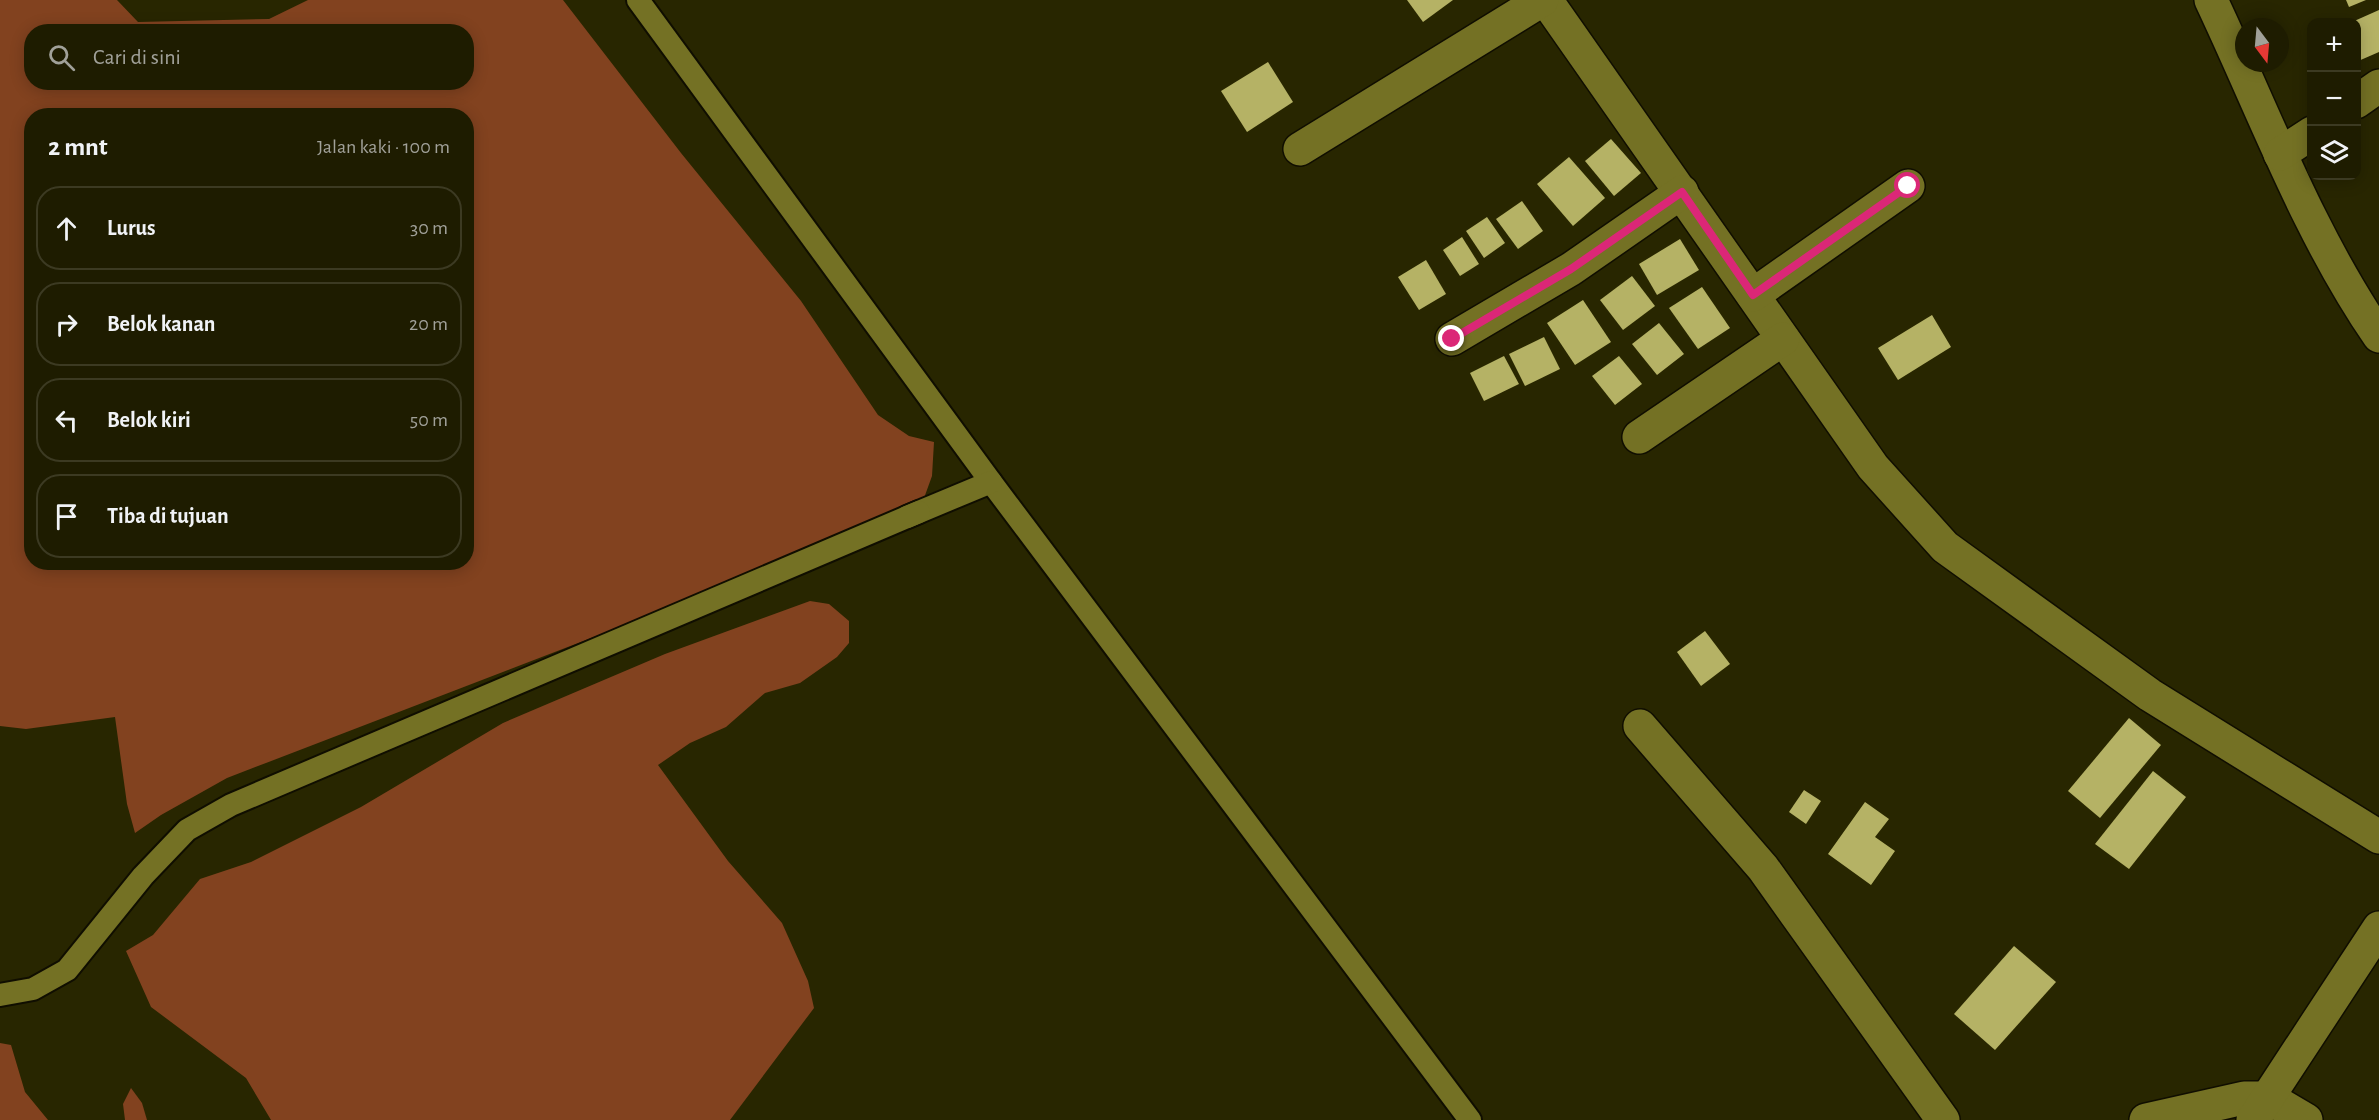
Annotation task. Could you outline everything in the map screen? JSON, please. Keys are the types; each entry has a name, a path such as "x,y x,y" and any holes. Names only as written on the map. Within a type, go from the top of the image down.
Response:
{"street":[{"path":"1300,149 1544,0 1682,192 1873,467 1945,547 2150,695 2379,837"},
{"path":"2211,0 2280,154 2321,236 2379,336"},
{"path":"2361,99 2379,86"},
{"path":"2280,154 2307,136"},
{"path":"1753,295 1908,186"},
{"path":"1452,339 1571,269 1682,192"},
{"path":"1640,437 1783,339"},
{"path":"1640,726 1763,868 1943,1120"},
{"path":"2261,1109 2295,1053 2322,1018 2379,928"},
{"path":"2146,1120 2244,1098 2261,1109 2306,1120"}],"lane":[{"path":"638,0 991,482 1470,1120"},
{"path":"311,768 991,482"},
{"path":"0,995 33,989 67,970 143,876 187,830 231,805 919,512"}],"shaded area":[{"path":"0,0 117,0 138,22 269,19 308,0 563,0 681,153 801,301 878,415 909,436 934,442 932,476 919,512 227,778 161,815 135,833 127,804 115,717 26,729 0,726"},
{"path":"810,601 829,604 849,621 849,643 837,657 800,683 765,693 726,727 690,743 658,765 728,861 782,923 808,981 814,1008 730,1120 271,1120 246,1078 151,1007 126,951 153,935 200,879 251,862 361,807 503,723 665,654"},
{"path":"0,1043 11,1045 25,1092 48,1120 0,1120"},
{"path":"131,1088 142,1103 147,1120 125,1120 123,1104"}],"building":[{"path":"1407,0 1453,0 1423,22"},
{"path":"2346,0 2366,0 2349,7"},
{"path":"2379,10 2379,52 2361,60 2361,18"},
{"path":"1268,62 1293,102 1247,132 1221,91"},
{"path":"1611,139 1641,173 1614,196 1585,161"},
{"path":"1569,157 1605,198 1573,226 1537,184"},
{"path":"1522,201 1543,231 1518,249 1496,219"},
{"path":"1487,217 1505,243 1484,258 1466,231"},
{"path":"1462,237 1479,264 1460,276 1443,250"},
{"path":"1680,239 1699,270 1657,295 1639,264"},
{"path":"1426,260 1446,294 1419,310 1398,277"},
{"path":"1632,276 1655,306 1623,330 1600,300"},
{"path":"1702,287 1730,328 1698,349 1669,308"},
{"path":"1583,300 1611,342 1575,365 1547,323"},
{"path":"1932,315 1951,347 1898,380 1878,348"},
{"path":"1659,323 1684,354 1657,375 1632,344"},
{"path":"1544,337 1560,369 1525,386 1509,354"},
{"path":"1504,356 1519,384 1484,401 1470,373"},
{"path":"1619,356 1642,384 1615,405 1592,376"},
{"path":"1705,631 1730,664 1701,686 1677,652"},
{"path":"2129,718 2161,745 2100,818 2068,791"},
{"path":"2153,771 2186,797 2129,869 2095,844"},
{"path":"1804,790 1821,801 1806,824 1789,812"},
{"path":"1865,802 1889,819 1875,837 1895,851 1871,885 1828,854"},
{"path":"2014,946 2056,982 1995,1050 1954,1014"}],"route":[{"path":"1452,339 1571,269 1682,192 1753,295 1908,186"}]}
